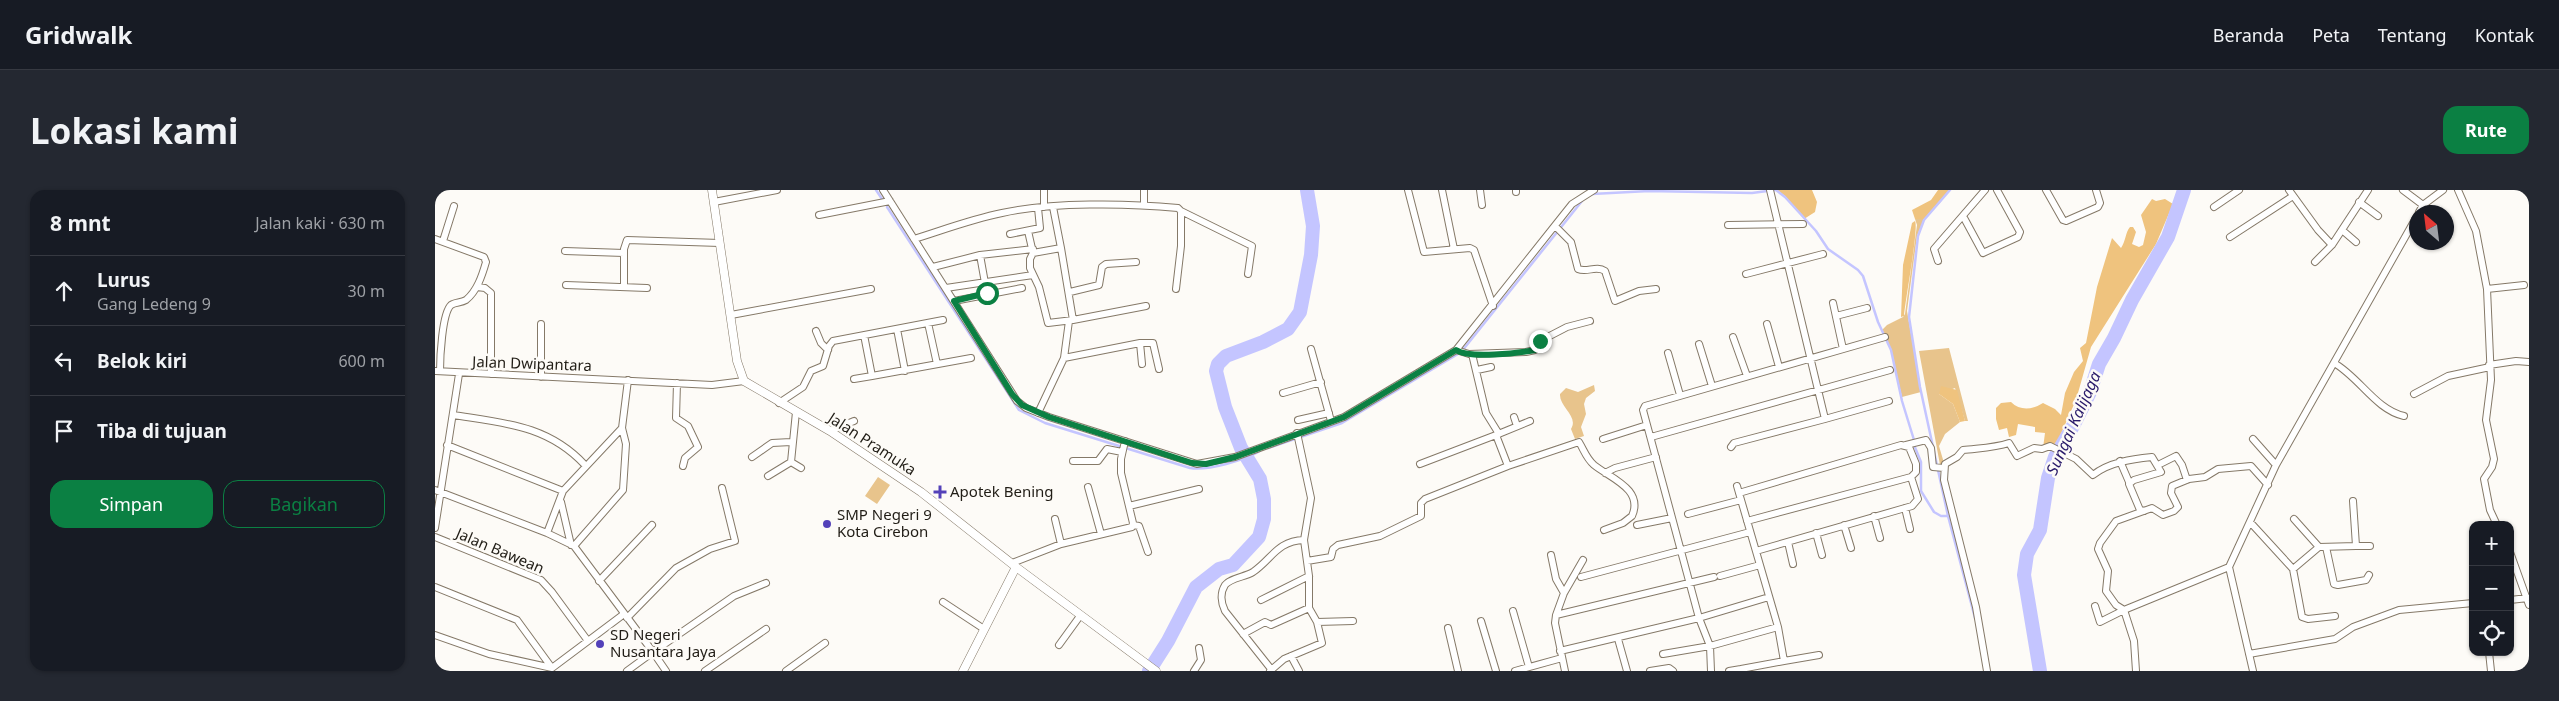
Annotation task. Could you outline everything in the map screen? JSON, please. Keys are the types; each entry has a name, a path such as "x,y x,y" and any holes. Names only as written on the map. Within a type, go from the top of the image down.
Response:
{"street":[{"path":"712,190 737,361 744,381"},
{"path":"714,202 777,190"},
{"path":"883,190 1014,398 1022,405 1124,446 1197,464 1235,457 1298,436 1344,417 1456,350 1557,227 1572,204 1594,190"},
{"path":"1010,234 1040,228 1044,190"},
{"path":"1144,190 1144,205"},
{"path":"1409,190 1424,252 1470,248 1475,252 1493,306"},
{"path":"1442,190 1454,250"},
{"path":"1480,190 1482,205"},
{"path":"1938,262 1933,251 1985,190"},
{"path":"1963,216 1983,252 2018,237 2020,232 1997,190"},
{"path":"2047,190 2064,221 2072,220 2098,207 2100,203 2096,190"},
{"path":"2214,207 2239,190"},
{"path":"2315,262 2333,245 2368,190"},
{"path":"2403,190 2423,205 2443,190"},
{"path":"2458,190 2476,232 2487,289 2491,380 2486,420 2494,459 2492,467 2484,479 2490,510 2495,521"},
{"path":"1771,192 1825,419"},
{"path":"2230,237 2291,193 2318,230 2333,245"},
{"path":"819,215 891,201"},
{"path":"2359,202 2378,216"},
{"path":"914,239 1003,212 1053,207 1144,205 1178,208 1252,246 1248,274"},
{"path":"443,241 454,206"},
{"path":"1038,413 1065,358 1071,321 1071,292 1053,207"},
{"path":"1176,289 1181,246 1181,211"},
{"path":"1729,225 1803,224"},
{"path":"1557,227 1571,242 1579,269 1583,271 1598,268 1605,271 1615,301 1639,291 1656,288"},
{"path":"2342,230 2356,242"},
{"path":"2253,671 2229,567 2276,466 2409,230"},
{"path":"1028,231 1033,251 1029,261 1039,287 1047,323 1071,321 1146,306"},
{"path":"435,239 484,257 486,262 477,287 464,301 449,308 437,371"},
{"path":"624,287 624,253 627,240 720,243"},
{"path":"933,267 980,256 1061,248"},
{"path":"565,251 624,253"},
{"path":"1746,274 1823,254"},
{"path":"980,256 985,283"},
{"path":"1071,292 1099,285 1102,270 1106,264 1136,262"},
{"path":"946,288 1033,275"},
{"path":"566,285 647,288"},
{"path":"2487,289 2524,285"},
{"path":"477,287 485,288 491,293 491,374"},
{"path":"954,301 1022,288"},
{"path":"731,314 871,289"},
{"path":"1833,303 1843,349"},
{"path":"1836,316 1867,308"},
{"path":"779,403 803,387 811,371 823,366 833,341 943,320"},
{"path":"1456,350 1461,353 1473,354 1517,354 1535,350 1540,341 1567,328 1590,321"},
{"path":"928,323 937,364"},
{"path":"541,324 541,377"},
{"path":"1767,324 1779,367"},
{"path":"897,329 905,371"},
{"path":"817,330 821,343 828,350"},
{"path":"863,335 872,376"},
{"path":"1733,337 1747,376"},
{"path":"1711,671 1710,646 1699,618 1643,410 1645,406 1885,337"},
{"path":"1065,358 1139,343 1154,344 1159,369"},
{"path":"1139,343 1143,364"},
{"path":"1699,344 1712,386"},
{"path":"1311,349 1331,421"},
{"path":"1668,353 1680,395"},
{"path":"1473,354 1486,413 1497,434 1507,466"},
{"path":"854,380 971,358"},
{"path":"2334,362 2359,381 2390,412 2404,416"},
{"path":"2414,394 2448,376 2490,366 2529,362"},
{"path":"1477,370 1491,367"},
{"path":"1651,436 1890,370"},
{"name":"Jalan Dwipantara","path":"437,371 459,374 628,380 677,384 722,385 744,381"},
{"path":"435,528 438,490 459,374"},
{"path":"573,545 623,490 626,444 622,428 628,380"},
{"name":"Jalan Pramuka","path":"744,381 830,431 921,492 1080,616 1156,671"},
{"path":"1283,393 1321,382"},
{"path":"677,384 676,418 688,426 698,447 686,456 683,466"},
{"path":"1731,447 1734,443 1889,401"},
{"path":"791,462 791,442 796,412"},
{"path":"1298,420 1329,413"},
{"path":"453,415 510,425 547,436 568,447 585,465"},
{"path":"1514,417 1517,426"},
{"path":"830,431 854,421"},
{"path":"1420,464 1530,422"},
{"path":"1603,439 1647,425"},
{"path":"547,533 561,501 563,491 585,465 622,428"},
{"path":"1298,436 1311,498 1304,540 1309,576 1309,608 1317,622 1322,643 1291,656 1270,670 1223,606 1224,587 1230,581 1254,571 1282,546 1304,540"},
{"path":"2253,439 2276,466"},
{"path":"1784,661 1778,627 1738,489 1921,440 1929,442 1935,468 1943,468"},
{"path":"752,457 772,443 791,442"},
{"path":"1307,561 1331,557 1333,549 1338,545 1383,535 1421,516 1421,503 1425,499 1507,466 1579,442 1585,455 1605,473 1627,486 1632,494 1633,512 1623,523 1604,530"},
{"path":"1987,671 1975,607 1944,480 1943,468 1945,464 1957,457 1963,450 2009,443 2017,456 2034,448 2052,448 2076,459 2093,475 2120,461 2129,462 2151,457 2158,465 2159,473 2129,482"},
{"path":"1747,521 1911,477 1916,472 1916,464 1906,444"},
{"path":"447,445 563,491"},
{"path":"1073,461 1099,461 1107,449 1124,446"},
{"path":"1124,446 1121,473 1133,526"},
{"path":"2158,465 2176,456 2182,465 2187,480"},
{"path":"1605,473 1615,468 1656,457"},
{"path":"2120,461 2140,510 2144,511"},
{"path":"791,462 801,468"},
{"path":"768,476 791,462"},
{"path":"2136,671 2134,641 2124,610 2116,605 2106,591 2108,571 2098,546 2116,521 2154,508 2163,515 2176,510 2178,507 2171,487 2187,480 2205,477 2218,469 2251,466 2268,485"},
{"path":"1756,551 1905,508 1917,502 1911,477"},
{"path":"1088,487 1101,534"},
{"path":"553,669 625,616 676,568 710,549 735,541 723,488"},
{"path":"1129,506 1199,489"},
{"path":"438,490 573,545"},
{"path":"1688,514 1741,500"},
{"path":"561,501 573,545 666,671"},
{"path":"2353,501 2356,546"},
{"path":"1905,508 1911,529"},
{"path":"1874,516 1880,538"},
{"path":"1637,525 1673,518"},
{"path":"1055,519 1061,544"},
{"path":"2294,519 2323,547 2334,584 2366,580 2369,575"},
{"path":"2250,522 2293,569 2302,616 2308,620 2335,616"},
{"path":"599,581 652,525"},
{"path":"1844,525 1851,548"},
{"path":"963,671 1014,565 1061,544 1133,526 1139,526 1148,552"},
{"path":"1581,577 1751,532"},
{"path":"1816,533 1823,555"},
{"name":"Jalan Bawean","path":"435,537 541,580 552,592 588,642"},
{"path":"1787,542 1793,564"},
{"path":"2293,569 2323,547 2370,546"},
{"path":"1551,554 1556,579 1564,592"},
{"path":"1565,671 1555,623 1556,615 1564,592 1583,560"},
{"path":"2514,563 2529,602 2514,600"},
{"path":"1556,615 1760,565"},
{"path":"2095,606 2100,622 2124,610 2229,567"},
{"path":"1261,600 1309,576"},
{"path":"627,671 734,596 766,583"},
{"path":"435,587 517,620 553,669"},
{"path":"1515,671 1561,655 1769,597"},
{"path":"943,602 984,629"},
{"path":"2249,654 2335,639 2353,627 2399,610 2469,603"},
{"path":"1243,634 1265,622 1271,625 1309,608"},
{"path":"1513,611 1529,667"},
{"path":"1059,645 1080,616"},
{"path":"1317,622 1353,621"},
{"path":"1481,621 1496,671"},
{"path":"1663,654 1710,646 1778,627"},
{"path":"1448,628 1458,671"},
{"path":"705,671 766,629"},
{"path":"435,635 489,654 553,669"},
{"path":"1618,639 1627,671"},
{"path":"786,671 825,643"},
{"path":"1194,671 1201,660 1199,648"},
{"path":"1291,656 1299,671"},
{"path":"1729,671 1819,656"},
{"path":"2489,656 2491,671"},
{"path":"1650,671 1669,668 1673,671"}],"shaded area":[{"path":"1777,190 1812,190 1817,202 1815,212 1804,219 1785,196"},
{"path":"1938,190 1950,190 1924,219 1915,219 1912,210 1931,200"},
{"path":"2152,199 2156,201 2165,199 2173,204 2156,244 2091,347 2076,400 2055,447 2043,448 2045,433 2035,432 2035,427 2018,424 2016,435 2009,437 2007,428 1999,430 1996,419 1996,408 2001,403 2011,402 2018,407 2026,408 2035,407 2043,403 2055,409 2061,415 2065,393 2074,372 2083,361 2080,348 2086,343 2097,287 2112,238 2121,248 2128,229 2133,227 2136,232 2132,244 2139,247 2143,245 2146,232 2141,215"},
{"path":"1915,219 1924,219 1917,236 1907,311 1921,392 1902,397 1891,350 1882,330 1905,314 1917,225"},
{"path":"1915,221 1915,237 1904,316 1901,317 1903,265 1912,223"},
{"path":"1949,348 1968,421 1965,421 1955,388 1939,394 1953,404 1960,422 1945,434 1939,446 1944,463 1940,465 1919,351"},
{"path":"1594,385 1595,391 1586,398 1584,404 1586,414 1581,427 1584,436 1575,439 1571,429 1573,420 1562,403 1560,394 1566,388 1578,392"},
{"path":"1941,386 1957,390 1965,421 1960,422 1953,404 1939,394"},
{"path":"878,477 890,485 877,504 865,496"}],"waterway":[{"path":"876,190 882,199"},
{"path":"1149,671 1168,641 1196,587 1219,569 1233,565 1259,537 1264,519 1264,499 1260,479 1241,448 1225,407 1216,371 1218,364 1226,356 1263,342 1288,329 1300,312 1311,255 1313,226 1307,190"},
{"path":"1592,194 1649,191 1752,193 1775,190"},
{"path":"1776,190 1785,197 1816,231 1828,249 1858,270 1863,276 1878,322 1891,350 1902,401 1914,440"},
{"path":"1950,190 1924,220 1918,236 1909,317 1920,387 1948,516 1975,618"},
{"name":"Sungai Kalijaga","path":"2040,671 2024,575 2027,554 2040,530 2048,478 2055,457 2090,392 2099,364 2132,300 2168,237 2184,190"},
{"path":"1462,351 1582,201"},
{"path":"887,207 1019,410 1045,423 1190,468 1206,468 1226,464 1260,451"},
{"path":"1268,448 1342,423 1458,354"},
{"path":"1914,445 1921,462 1921,491 1934,512 1941,516 1948,516"}],"place":[{"name":"Apotek Bening","path":"940,492"},
{"name":"SMP Negeri 9 Kota Cirebon","path":"827,524"},
{"name":"SD Negeri Nusantara Jaya","path":"600,644"}],"route":[{"path":"987,293 954,301 1014,398 1022,405 1049,417 1197,464 1206,464 1235,457 1344,417 1456,350 1469,354 1517,354 1535,350 1540,341"}]}
